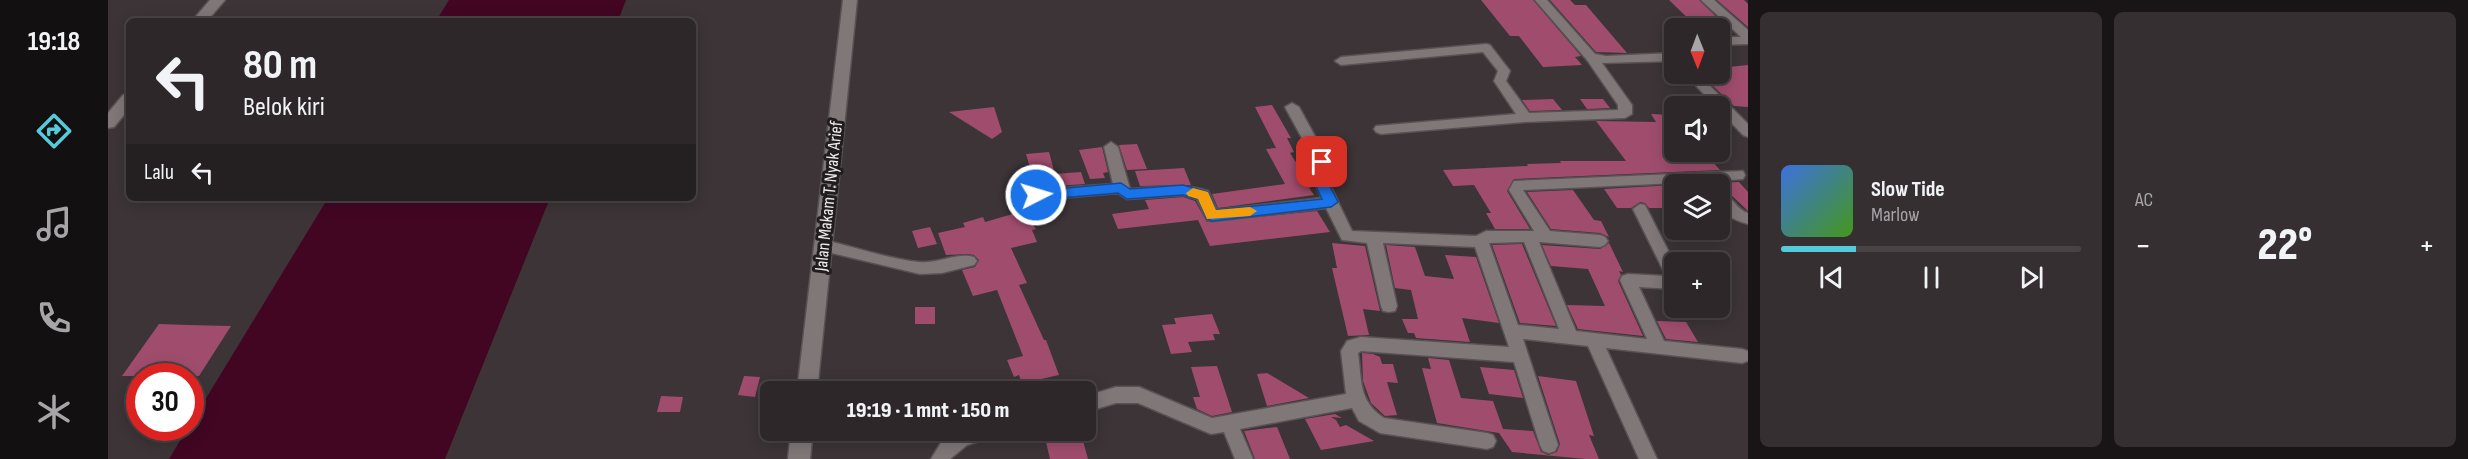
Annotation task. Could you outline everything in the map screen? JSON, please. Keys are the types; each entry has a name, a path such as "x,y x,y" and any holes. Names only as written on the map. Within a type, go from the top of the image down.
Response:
{"street":[{"path":"202,18 218,0"},
{"name":"Jalan Makam T. Nyak Arief","path":"808,381 850,0"},
{"path":"1381,129 1525,118 1625,114 1625,105 1591,57 1541,0"},
{"path":"1707,0 1748,38"},
{"path":"1730,40 1748,38"},
{"path":"1341,61 1486,48 1504,71 1500,81 1525,118"},
{"path":"1591,57 1606,60 1664,57"},
{"path":"1701,84 1748,132"},
{"path":"110,119 126,102"},
{"path":"1292,108 1322,162 1318,175 1347,236 1482,242"},
{"path":"1111,147 1121,188 1127,194 1183,190 1203,195 1212,216 1331,202"},
{"path":"1730,177 1738,176"},
{"path":"1571,338 1537,236 1516,187 1664,182"},
{"path":"1036,195 1121,188"},
{"path":"1730,208 1736,215 1748,219"},
{"path":"1640,209 1664,257"},
{"path":"1482,242 1482,239 1486,237 1537,236 1600,241"},
{"path":"1374,238 1389,306"},
{"path":"1482,242 1549,445"},
{"path":"824,246 867,254 900,265 920,268 942,267 969,261"},
{"path":"1659,347 1628,280 1664,282"},
{"path":"1512,331 1742,356"},
{"path":"1594,340 1648,459"},
{"path":"1486,441 1380,425 1365,415 1356,400 1349,351 1353,346 1361,344 1520,355"},
{"path":"1096,401 1116,396 1139,395 1183,412 1210,426 1356,400"},
{"path":"1229,423 1244,459"},
{"path":"799,459 801,441"},
{"path":"940,459 948,446 956,441"}],"shaded area":[{"path":"449,0 626,0 619,18 438,18"},
{"path":"326,201 549,201 445,459 169,459 180,441 204,441 204,402"}],"building":[{"path":"1481,0 1533,0 1581,56 1575,57 1582,65 1543,67 1519,36 1510,36"},
{"path":"1550,0 1570,0 1575,5 1586,5 1627,53 1596,52"},
{"path":"1669,0 1699,0 1718,18 1688,18"},
{"path":"1717,0 1744,0 1748,4 1748,27"},
{"path":"1748,65 1748,107 1734,106 1730,102 1730,96 1724,96 1713,86 1730,84 1730,67"},
{"path":"1553,99 1562,110 1530,111 1522,100"},
{"path":"1580,99 1603,99 1610,108 1587,109"},
{"path":"1272,105 1291,138 1287,138 1294,152 1290,153 1312,187 1309,188 1314,195 1218,208 1212,194 1285,184 1266,149 1276,148 1255,107"},
{"path":"994,107 1002,132 992,139 949,112"},
{"path":"1651,114 1664,115 1664,162 1713,162 1720,170 1514,179 1507,191 1530,229 1495,229 1486,213 1491,213 1474,185 1453,186 1443,170 1528,166 1527,164 1561,163 1560,161 1626,161 1596,121 1656,122"},
{"path":"1137,144 1147,169 1127,170 1119,145"},
{"path":"1102,147 1108,172 1103,173 1105,178 1090,179 1079,150"},
{"path":"1049,152 1055,174 1081,172 1085,184 1042,187 1041,184 1035,185 1026,154"},
{"path":"1184,168 1191,185 1140,186 1135,171"},
{"path":"1730,182 1739,182 1748,192 1748,211 1730,194"},
{"path":"1664,186 1664,208 1649,208 1645,203 1640,202 1631,208 1617,208 1604,189"},
{"path":"1573,190 1594,220 1601,221 1609,237 1600,233 1551,229 1527,192"},
{"path":"1183,197 1195,201 1207,222 1317,211 1330,232 1210,246 1198,220 1118,229 1112,214 1149,209 1145,200"},
{"path":"1023,211 1036,229 1032,230 1037,242 1011,248 1027,283 1019,285 1046,340 1059,375 1032,381 1031,379 1021,381 1019,375 1014,377 1007,360 1023,356 997,290 973,296 962,270 975,267 979,260 974,255 968,254 946,255 938,233 965,227 963,223 983,217 985,222"},
{"path":"930,227 937,244 918,248 912,231"},
{"path":"1332,243 1365,246 1380,311 1363,309 1369,335 1348,336 1332,268 1337,268"},
{"path":"1609,243 1623,272 1619,271 1621,275 1618,281 1643,336 1578,329 1567,305 1605,306 1588,269 1551,266 1542,245 1600,249"},
{"path":"1522,244 1556,326 1520,323 1492,245"},
{"path":"1386,245 1415,247 1425,276 1454,279 1445,255 1476,257 1499,323 1462,318 1470,342 1416,338 1414,333 1408,333 1402,319 1418,319 1411,290 1395,288"},
{"path":"915,307 935,307 935,324 915,324"},
{"path":"1212,314 1220,334 1213,334 1215,340 1188,342 1192,352 1171,354 1162,325 1176,324 1174,318"},
{"path":"1657,321 1686,322 1698,342 1666,339"},
{"path":"159,324 231,326 204,368 204,363 131,363"},
{"path":"1362,353 1380,357 1382,364 1393,364 1398,383 1387,382 1397,415 1385,416 1371,403 1363,381"},
{"path":"1428,358 1449,360 1461,398 1493,401 1503,429 1533,431 1541,452 1548,455 1557,452 1560,444 1538,376 1576,381 1594,436 1589,435 1599,459 1586,459 1512,452 1499,433 1437,423 1422,368 1431,369"},
{"path":"1217,366 1232,412 1212,416 1197,409 1193,397 1200,397 1191,367"},
{"path":"1480,367 1514,370 1523,398 1489,394"},
{"path":"1267,373 1309,398 1267,406 1257,374"},
{"path":"744,376 760,377 755,397 738,395"},
{"path":"661,396 683,397 680,412 657,412"},
{"path":"1335,414 1342,418 1331,417 1340,427 1346,425 1374,441 1321,450 1305,419"},
{"path":"1277,427 1290,459 1255,459 1244,431"},
{"path":"1083,441 1088,459 1050,459 1046,442"}],"slow traffic":[{"path":"1193,193 1203,195 1212,216 1250,211"}],"route":[{"path":"1036,195 1121,188 1127,194 1183,190 1203,195 1212,216 1331,202 1318,175 1322,162"}]}
